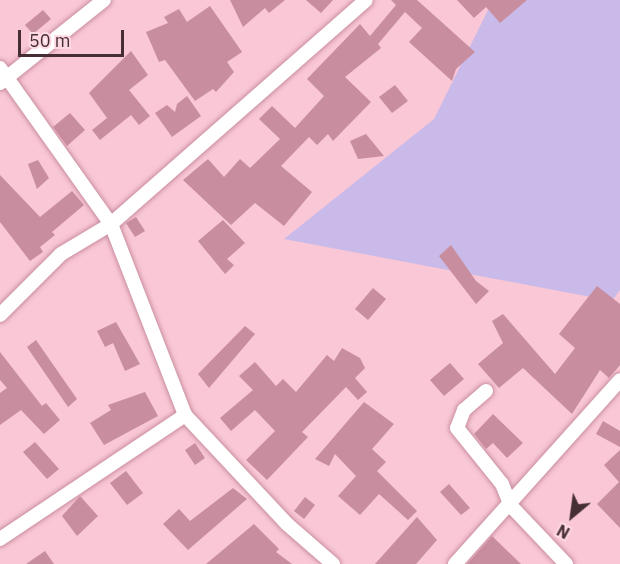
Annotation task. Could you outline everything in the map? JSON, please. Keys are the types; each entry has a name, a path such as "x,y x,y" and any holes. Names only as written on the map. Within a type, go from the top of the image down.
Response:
{"street":[{"path":"104,0 1,77 111,224 186,415 287,524 333,564"},
{"path":"0,315 61,254 111,224 366,0"},
{"path":"455,564 511,506 620,380"},
{"path":"486,391 464,410 457,428 495,474 511,506 566,564"},
{"path":"0,539 186,415"}],"shaded area":[{"path":"493,0 620,0 620,290 612,301 284,239 434,119"}],"building":[{"path":"230,0 285,0 269,13 265,8 243,27"},
{"path":"306,0 333,0 321,13"},
{"path":"391,0 417,0 475,52 456,69 452,81 409,42 422,28 405,12 378,44 381,48 345,77 371,102 333,141 328,134 317,145 309,137 281,166 312,192 284,226 255,203 231,225 183,180 208,159 224,177 240,159 250,168 280,139 259,119 272,106 295,128 324,96 307,79 360,24 370,36 396,5"},
{"path":"457,0 527,0 500,23 486,7 474,18"},
{"path":"210,6 242,52 227,62 234,72 216,92 213,89 195,101 165,60 159,62 146,32 168,23 164,17 179,9 187,22"},
{"path":"43,10 51,19 33,34 25,25"},
{"path":"131,51 148,75 129,90 150,116 139,125 131,115 100,140 92,130 107,118 89,93"},
{"path":"395,85 408,101 392,113 379,97"},
{"path":"187,96 201,116 172,137 155,113 167,105 175,112 177,104"},
{"path":"70,113 85,130 67,146 53,127"},
{"path":"366,134 384,156 358,159 350,141"},
{"path":"38,160 49,178 37,189 28,164"},
{"path":"0,175 40,217 72,191 84,205 52,232 55,235 40,247 43,252 30,261 0,222"},
{"path":"136,217 145,231 135,237 126,223"},
{"path":"223,220 245,243 227,259 234,265 225,274 198,241"},
{"path":"451,245 476,281 489,291 476,304 439,256"},
{"path":"597,286 620,304 620,365 609,378 600,370 572,414 523,368 499,388 478,364 503,343 492,321 503,314 555,374 575,348 559,334"},
{"path":"373,288 386,299 368,320 355,309"},
{"path":"116,322 140,364 125,371 113,343 105,347 97,331"},
{"path":"245,326 255,334 209,388 198,374"},
{"path":"36,340 77,399 68,407 27,347"},
{"path":"342,348 360,358 365,368 355,378 367,392 358,400 346,387 302,432 308,437 267,480 246,460 275,431 255,410 231,431 220,418 253,390 239,376 255,362 276,386 283,379 296,392 327,355 334,361"},
{"path":"0,352 42,406 46,403 60,420 44,434 21,410 0,425 0,393 7,388 0,380"},
{"path":"450,363 464,379 444,396 430,380"},
{"path":"145,392 158,416 104,445 90,423 111,410 108,405"},
{"path":"364,402 394,424 372,449 386,462 377,471 417,511 408,520 379,494 360,515 338,496 356,476 335,454 329,466 315,459"},
{"path":"493,414 523,443 507,458 493,443 486,449 474,434"},
{"path":"603,421 620,431 620,447 596,434"},
{"path":"35,442 59,469 47,479 23,452"},
{"path":"195,443 205,458 195,465 185,450"},
{"path":"620,450 620,528 597,504 619,482 604,465"},
{"path":"126,471 143,493 127,505 110,483"},
{"path":"449,484 470,508 461,515 440,492"},
{"path":"233,488 247,499 188,550 163,524 179,509 190,521"},
{"path":"80,496 98,516 77,536 62,516"},
{"path":"305,497 315,505 304,519 294,511"},
{"path":"417,517 437,540 416,564 375,564"},
{"path":"254,524 279,549 276,552 292,564 206,564"},
{"path":"492,536 521,564 467,564"},
{"path":"45,551 54,564 26,564"}]}
